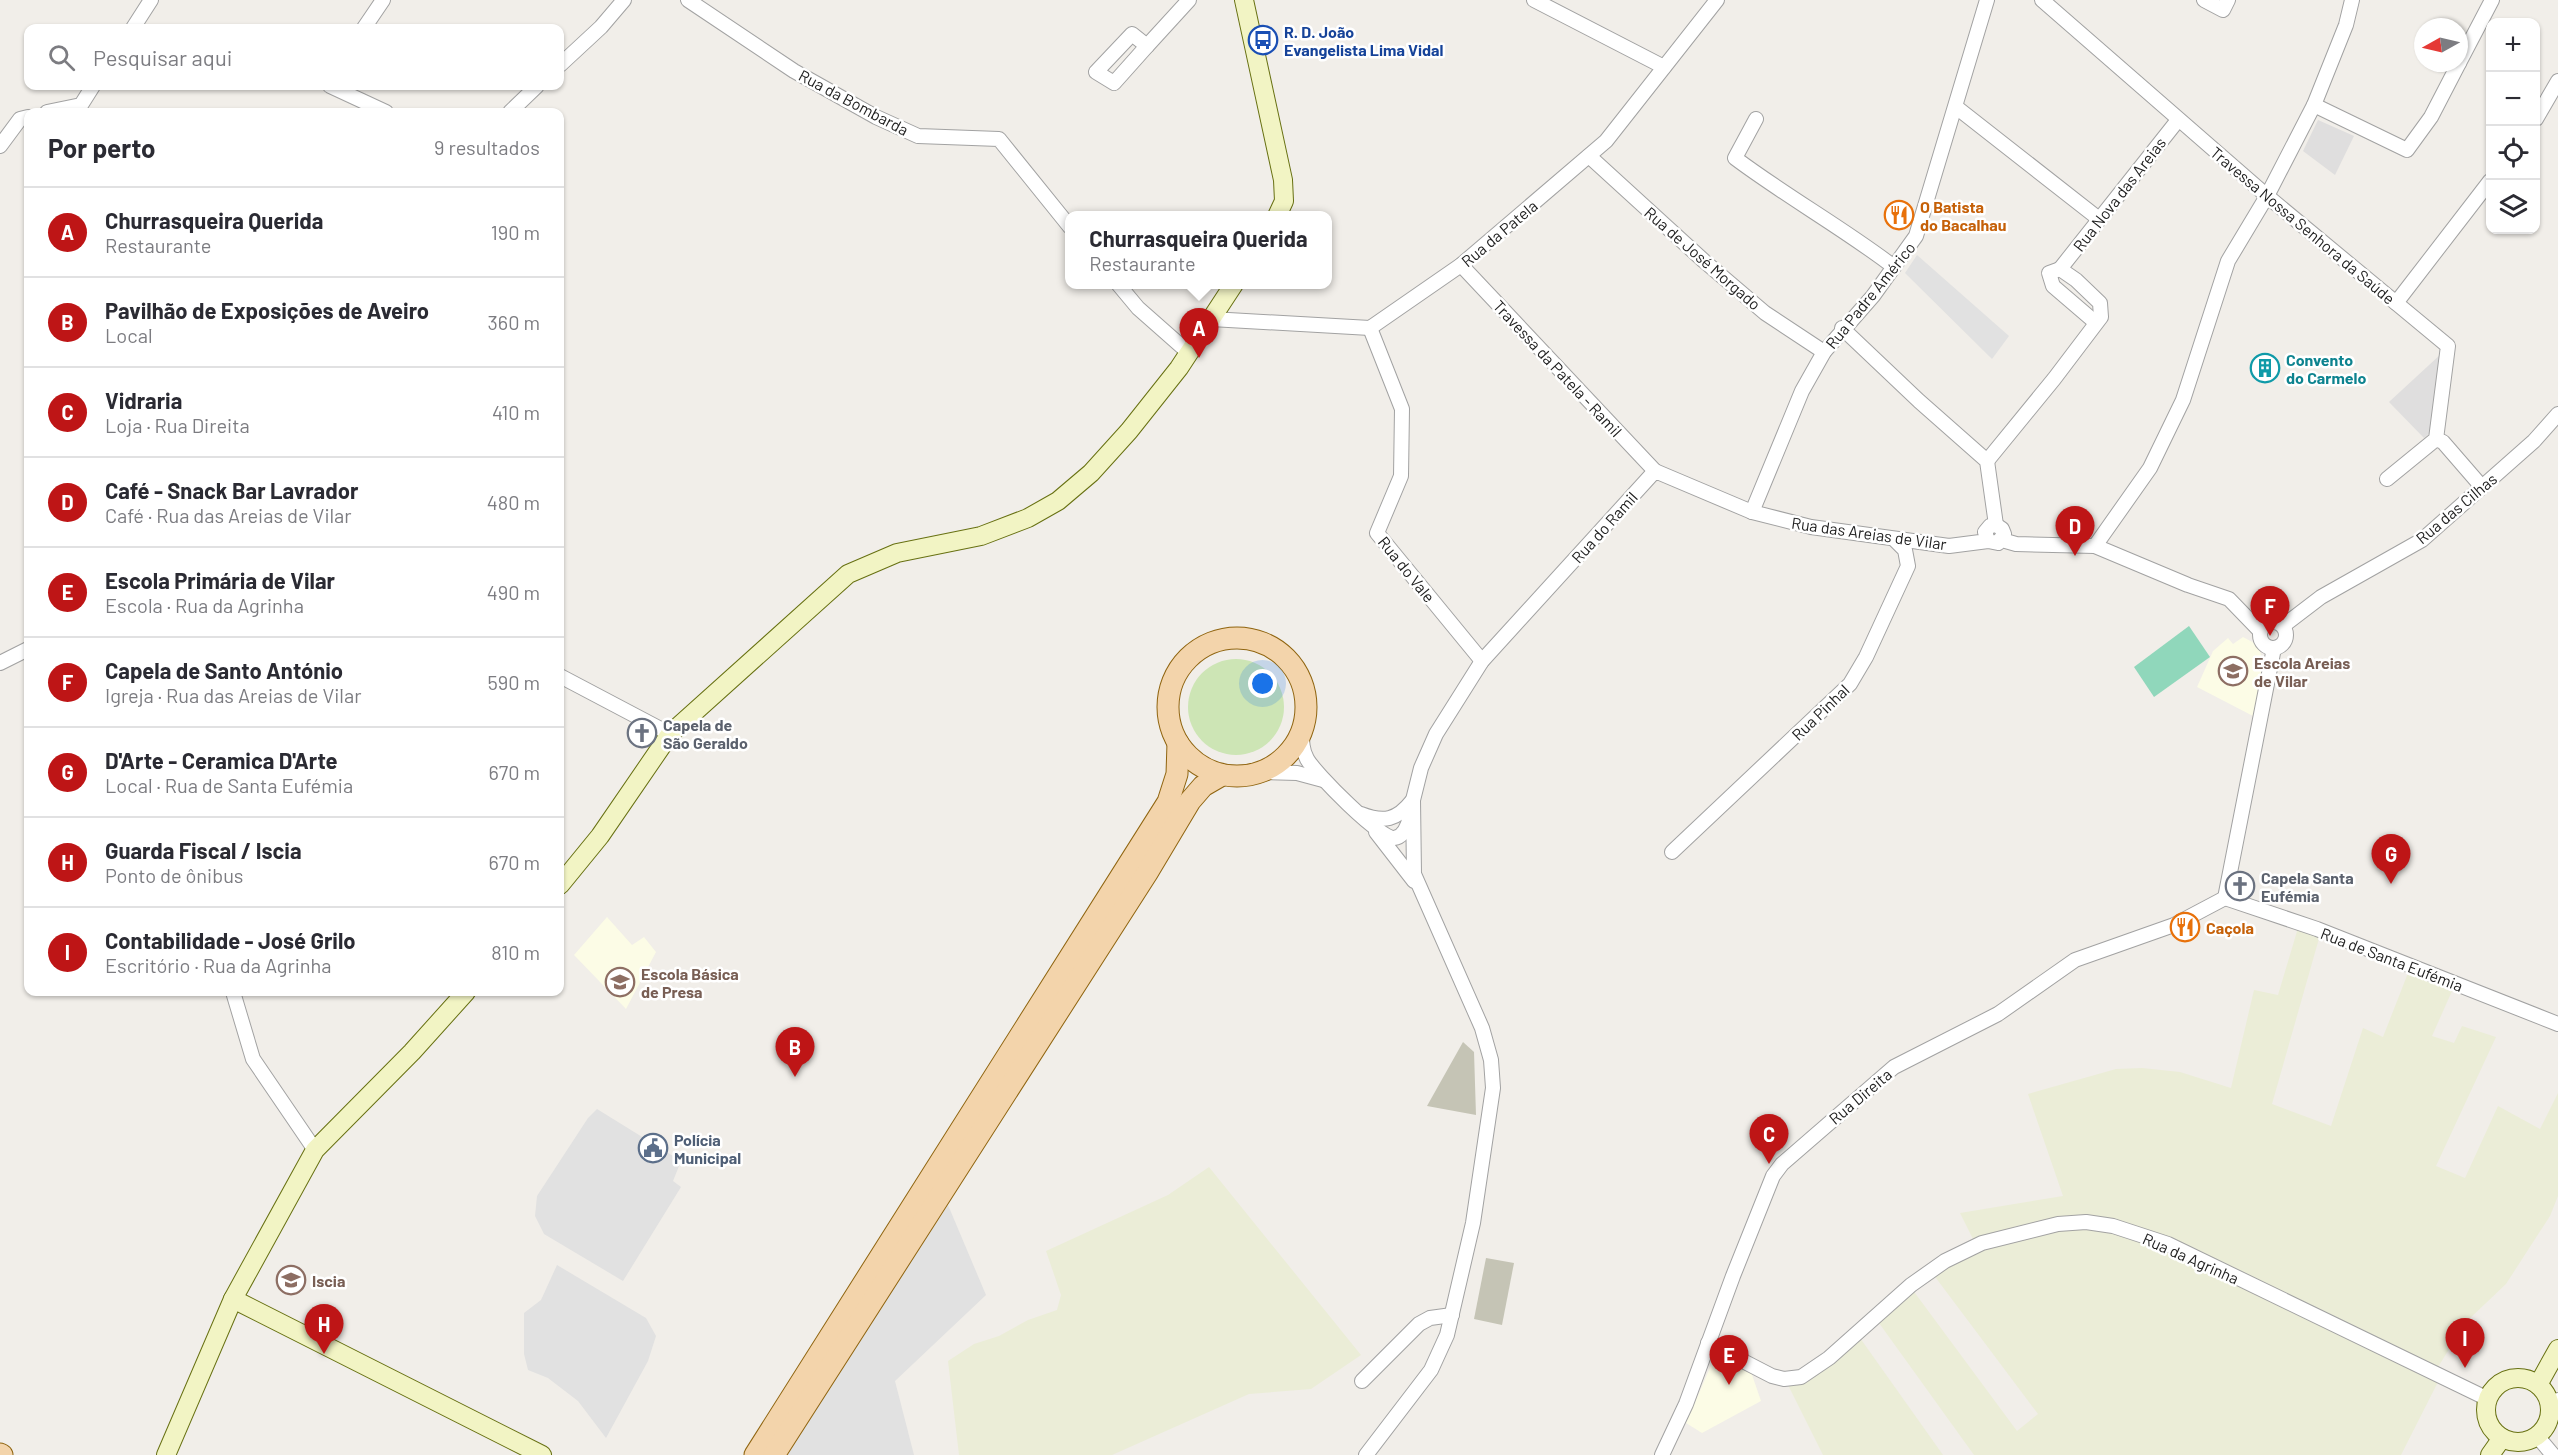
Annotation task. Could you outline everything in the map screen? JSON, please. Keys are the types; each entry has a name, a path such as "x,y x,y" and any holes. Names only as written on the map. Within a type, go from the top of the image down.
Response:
{"main road":[{"path":"1224,638 1245,638 1265,643 1283,654 1296,671 1304,690 1306,711 1302,732 1291,750 1277,763 1260,772 1242,776 1222,774 1205,768 1190,757 1178,743 1171,726 1168,708 1170,690 1176,673 1187,658 1204,645 1224,638"},
{"path":"755,1455 1168,802 1177,774 1178,743"},
{"path":"774,1455 1147,873 1190,801 1203,786 1222,774"}],"street":[{"path":"136,24 151,0"},
{"path":"367,24 383,0"},
{"path":"564,61 601,27 624,0"},
{"name":"Rua da Bombarda","path":"688,0 794,71 876,117 918,136 999,139 1065,221"},
{"path":"1147,46 1189,0"},
{"path":"1244,0 1283,180 1284,201 1279,211"},
{"path":"1534,0 1664,67"},
{"name":"Rua da Patela","path":"1370,328 1461,265 1606,141 1716,0"},
{"name":"Rua Padre Américo","path":"1752,512 1802,391 1824,352 1842,328 1873,296 1917,236 1987,0"},
{"name":"Travessa Nossa Senhora da Saúde","path":"2042,0 2267,196 2448,346 2436,439"},
{"path":"2204,0 2223,10 2228,0"},
{"path":"2095,546 2150,468 2183,400 2228,261 2267,196 2314,105 2346,25 2352,0"},
{"path":"2468,46 2492,0"},
{"path":"2314,105 2407,150 2431,117 2454,72"},
{"path":"2540,111 2558,81"},
{"path":"66,108 81,105 90,90"},
{"path":"339,90 377,108"},
{"path":"514,108 533,90"},
{"path":"1956,107 2099,219"},
{"path":"0,146 20,119 24,118"},
{"path":"1756,119 1735,158 1778,190 1852,235 1894,267"},
{"name":"Rua Nova das Areias","path":"2095,322 2053,286 2049,273 2060,269 2178,120"},
{"name":"Rua de José Morgado","path":"1589,156 1704,261 1765,313 1824,352"},
{"path":"2396,303 2486,186"},
{"name":"Travessa da Patela - Ramil","path":"1461,265 1655,471"},
{"path":"1987,461 2054,379 2100,317 2100,303 2076,280 2060,269"},
{"path":"1121,289 1138,308 1189,352"},
{"path":"564,880 600,836 670,734 848,573 897,553 981,536 1028,518 1058,501 1091,473 1129,431 1189,352 1231,289"},
{"path":"1211,319 1370,328"},
{"name":"Rua do Vale","path":"1370,328 1402,409 1401,476 1377,533 1482,661"},
{"path":"1842,328 1987,461 1996,525 1990,526 1985,532 1995,540"},
{"name":"Rua das Cilhas","path":"2283,626 2321,597 2421,540 2534,441 2558,414"},
{"path":"2387,479 2436,439 2444,442 2482,487"},
{"path":"1655,471 1752,512"},
{"name":"Rua do Ramil","path":"1413,800 1421,768 1436,734 1482,661 1655,471"},
{"name":"Rua das Areias de Vilar","path":"1752,512 1811,527 1949,546 1995,540 2016,544 2095,546 2188,585 2229,598 2260,631"},
{"name":"Rua Pinhal","path":"1672,852 1850,684 1866,657 1908,566 1905,550 1895,540"},
{"path":"2274,621 2283,626 2286,639 2279,647 2274,648 2262,643 2260,631 2267,623 2274,621"},
{"path":"2225,898 2274,648"},
{"path":"0,663 24,650"},
{"path":"564,678 670,734"},
{"path":"1302,732 1302,745 1307,759 1323,780 1385,836 1394,838 1402,834 1408,826 1413,800"},
{"path":"1260,772 1297,773 1323,780"},
{"path":"1364,818 1386,819 1402,814 1413,800"},
{"path":"1413,800 1412,858 1417,885"},
{"path":"1364,818 1417,885 1476,1011 1491,1060 1493,1088 1473,1223 1452,1315 1441,1350 1431,1370 1366,1455"},
{"name":"Rua de Santa Eufémia","path":"2225,898 2317,930 2558,1024"},
{"name":"Rua Direita","path":"1662,1455 1686,1404 1733,1276 1776,1170 1894,1067 1998,1014 2075,960 2174,926 2225,898"},
{"path":"234,996 253,1059 315,1149"},
{"path":"166,1455 234,1299 315,1149 412,1052 462,996"},
{"name":"Rua da Agrinha","path":"1708,1343 1772,1376 1784,1379 1801,1377 1829,1358 1911,1285 1945,1261 1982,1243 2058,1224 2086,1222 2113,1226 2168,1244 2488,1399"},
{"path":"234,1299 542,1455"},
{"path":"1362,1381 1419,1324 1430,1318 1452,1315"},
{"path":"2538,1385 2558,1349"},
{"path":"2519,1378 2538,1385 2554,1402 2548,1422 2537,1436 2520,1442 2502,1438 2490,1425 2487,1416 2488,1399 2493,1390 2510,1379 2519,1378"},
{"path":"2537,1436 2553,1455"},
{"path":"2490,1455 2502,1438"}],"shaded area":[{"path":"2318,120 2354,136 2335,175 2303,151"},
{"path":"1917,255 2009,336 1992,359 1905,273"},
{"path":"2441,354 2432,431 2424,438 2389,402"},
{"name":"Escola Areias de Vilar","path":"2243,637 2258,645 2264,665 2253,716 2197,687 2213,651 2228,638 2233,644"},
{"name":"Escola Básica de Presa","path":"607,917 632,945 644,937 656,952 626,1009 574,955"},
{"path":"2298,928 2320,935 2272,1104 2331,1126 2363,1028 2383,1037 2408,973 2452,991 2432,1036 2454,1043 2462,1026 2496,1037 2436,1166 2465,1178 2498,1106 2540,1129 2558,1093 2558,1196 2550,1216 2506,1284 2466,1322 2438,1367 2101,1218 2071,1216 2017,1226 1974,1241 1960,1213 2063,1196 2028,1094 2116,1069 2142,1068 2180,1072 2231,1088 2254,990 2278,995"},
{"path":"1463,1042 1474,1052 1476,1115 1427,1106"},
{"path":"597,1109 681,1161 673,1181 681,1187 623,1281 544,1234 535,1216 537,1196 588,1118"},
{"path":"1209,1167 1361,1355 1311,1389 1249,1394 1112,1455 959,1455 948,1361 974,1344 999,1336 1028,1320 1057,1310 1061,1295 1046,1251 1168,1195"},
{"path":"948,1205 986,1295 895,1381 914,1455 784,1455"},
{"path":"2056,1229 2114,1231 2160,1249 2439,1380 2401,1455 1974,1455 1879,1323 1912,1289 2017,1431 2038,1414 1933,1274 1971,1253"},
{"path":"1486,1258 1514,1263 1502,1325 1474,1319"},
{"path":"557,1265 646,1318 656,1336 648,1361 606,1438 578,1401 548,1378 528,1370 524,1354 524,1313 541,1300"},
{"path":"1860,1338 1943,1455 1823,1455 1788,1385"},
{"path":"1716,1354 1750,1369 1761,1401 1702,1433 1686,1423"}],"green space":[{"path":"2189,626 2210,657 2154,697 2134,667"},
{"path":"1227,659 1245,659 1263,667 1276,680 1284,698 1281,726 1263,747 1245,755 1227,755 1209,747 1196,734 1188,716 1188,698 1196,680 1209,667"}],"place":[{"name":"R. D. João Evangelista Lima Vidal","path":"1263,40"},
{"name":"O Batista do Bacalhau","path":"1899,215"},
{"name":"Churrasqueira Querida","path":"1199,358"},
{"name":"Convento do Carmelo","path":"2265,368"},
{"name":"Café - Snack Bar Lavrador","path":"2075,556"},
{"name":"Capela de Santo António","path":"2270,636"},
{"name":"Escola Areias de Vilar","path":"2233,671"},
{"name":"Capela de São Geraldo","path":"642,733"},
{"name":"D'Arte - Ceramica D'Arte","path":"2391,884"},
{"name":"Capela Santa Eufémia","path":"2240,886"},
{"name":"Caçola","path":"2185,927"},
{"name":"Escola Básica de Presa","path":"620,982"},
{"name":"Pavilhão de Exposições de Aveiro","path":"795,1077"},
{"name":"Polícia Municipal","path":"653,1148"},
{"name":"Vidraria","path":"1769,1164"},
{"name":"Iscia","path":"291,1280"},
{"name":"Guarda Fiscal / Iscia","path":"324,1354"},
{"name":"Contabilidade - José Grilo","path":"2465,1368"},
{"name":"Escola Primária de Vilar","path":"1729,1385"}]}
